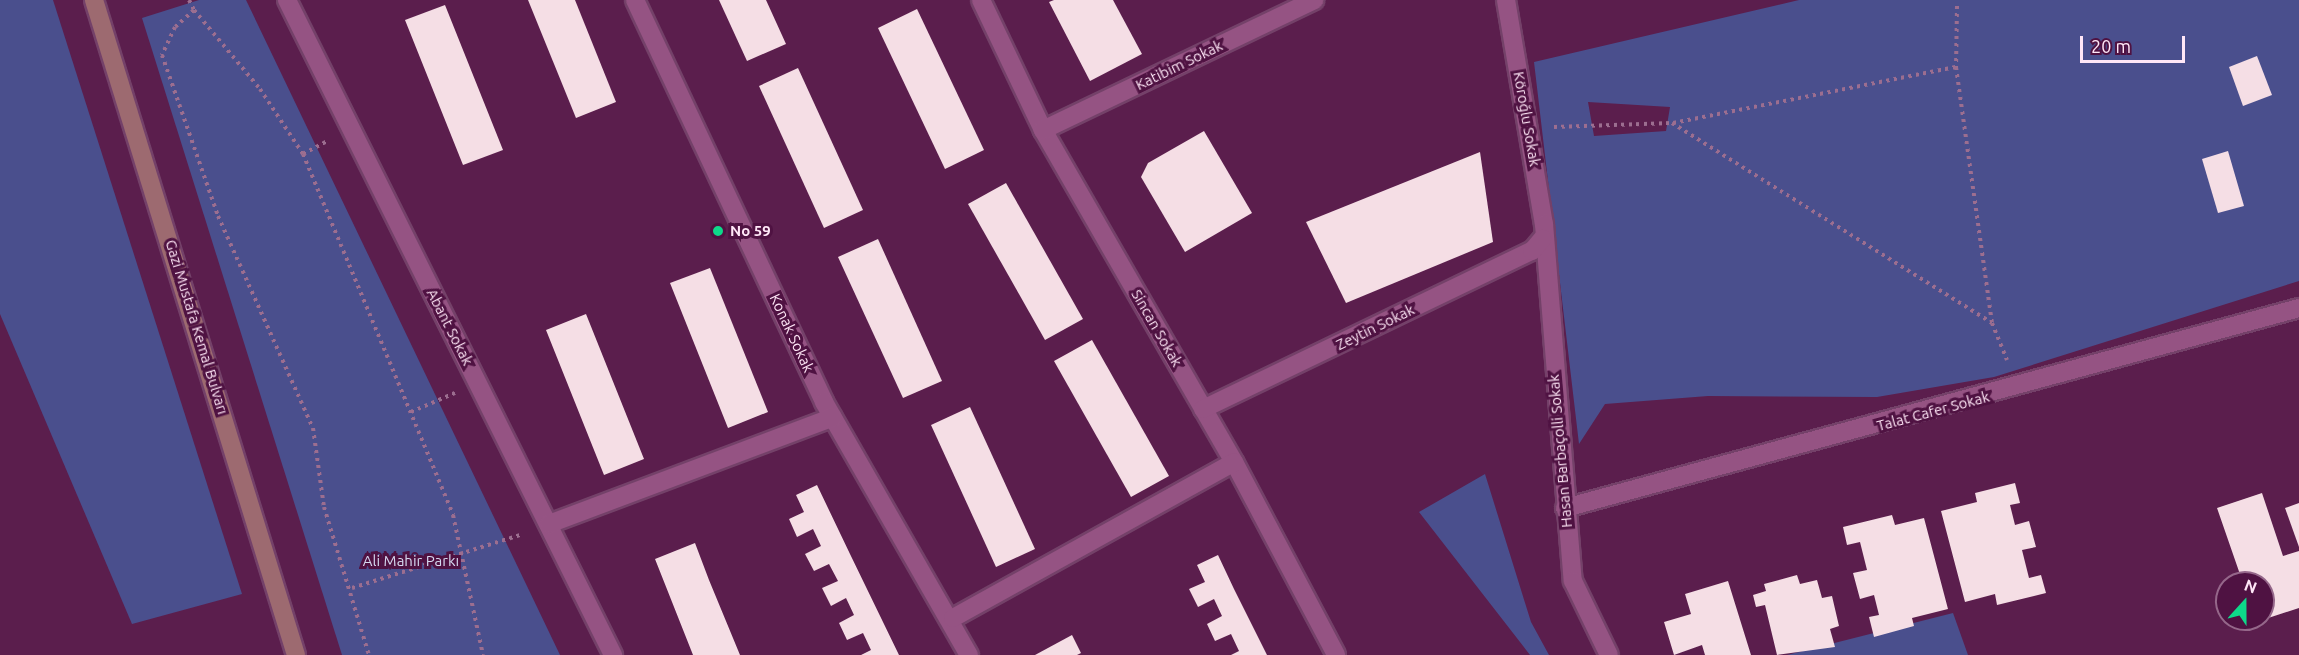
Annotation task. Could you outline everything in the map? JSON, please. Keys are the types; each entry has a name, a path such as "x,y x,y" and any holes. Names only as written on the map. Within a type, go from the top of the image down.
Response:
{"main road":[{"name":"Gazi Mustafa Kemal Bulvarı","path":"94,0 296,655"}],"street":[{"name":"Abant Sokak","path":"287,0 612,655"},
{"name":"Konak Sokak","path":"635,0 833,417 953,618 969,655"},
{"name":"Sincan Sokak","path":"981,0 1043,130 1234,462 1336,655"},
{"name":"Katibim Sokak","path":"1043,130 1314,0"},
{"name":"Köroğlu Sokak","path":"1506,0 1544,224 1542,239"},
{"name":"Zeytin Sokak","path":"1203,409 1532,251 1542,239"},
{"name":"Hasan Barbaçolli Sokak","path":"1542,239 1573,581 1609,655"},
{"name":"Talat Cafer Sokak","path":"1565,508 2018,388 2299,308"},
{"path":"549,524 833,417"},
{"path":"953,618 1234,462"}],"path":[{"path":"189,0 194,10 260,89 303,154 453,515 483,655"},
{"path":"1957,6 1956,67 1992,323 2018,388"},
{"path":"194,10 175,27 162,55 218,216 313,428 324,507 352,588 369,655"},
{"path":"1529,128 1672,123 1956,67"},
{"path":"1672,123 1992,323"},
{"path":"411,412 478,383"},
{"path":"352,588 462,556 549,524"}],"green space":[{"path":"0,0 53,0 242,594 132,624 0,314"},
{"name":"Ali Mahir Parkı","path":"199,0 246,0 560,655 342,655 142,18"},
{"path":"1799,0 2299,0 2299,281 1994,377 1877,397 1708,396 1605,404 1579,444 1534,62","holes":["1588,102 1670,107 1666,131 1594,136"]},
{"path":"1485,474 1531,622 1549,655 1530,655 1419,512"},
{"path":"1953,613 1968,655 1787,655"}],"building":[{"path":"528,0 575,0 616,102 576,118"},
{"path":"719,0 766,0 786,44 747,61"},
{"path":"1054,0 1113,0 1142,54 1090,81 1049,2"},
{"path":"445,5 503,150 463,165 405,20"},
{"path":"917,9 984,150 945,169 878,28"},
{"path":"2257,56 2272,95 2243,106 2229,67"},
{"path":"798,68 863,210 824,228 759,86"},
{"path":"1204,131 1252,213 1185,252 1141,177 1148,163"},
{"path":"2228,151 2244,206 2218,213 2202,159"},
{"path":"1480,152 1493,242 1346,303 1306,222"},
{"path":"1006,183 1083,319 1045,340 968,204"},
{"path":"878,239 942,381 903,398 838,257"},
{"path":"710,268 768,412 728,428 670,283"},
{"path":"586,314 644,459 604,475 546,330"},
{"path":"1092,340 1169,476 1131,497 1054,361"},
{"path":"970,407 1035,549 996,567 931,425"},
{"path":"2015,483 2020,503 2010,505 2015,525 2029,521 2036,547 2022,550 2029,578 2041,575 2046,593 1997,605 1995,594 1965,602 1941,511 1977,502 1975,493"},
{"path":"817,485 899,655 861,655 871,650 863,633 847,640 839,623 854,615 846,598 831,606 822,588 838,581 829,564 814,571 805,554 821,546 813,529 797,537 789,519 804,512 796,495"},
{"path":"2262,493 2283,556 2299,551 2299,608 2275,616 2275,571 2239,571 2217,508"},
{"path":"2299,503 2299,547 2285,508"},
{"path":"1892,515 1895,525 1924,518 1948,609 1912,618 1914,626 1874,637 1869,617 1879,615 1874,595 1860,599 1853,573 1867,570 1860,542 1847,545 1843,527"},
{"path":"695,543 740,655 693,655 655,559"},
{"path":"1218,555 1267,655 1231,655 1239,651 1231,634 1215,641 1207,624 1222,616 1214,599 1198,607 1189,589 1205,582 1197,565"},
{"path":"1797,575 1800,584 1817,580 1822,598 1832,596 1839,626 1830,629 1835,647 1777,655 1765,605 1756,607 1753,595 1766,591 1764,584"},
{"path":"1728,581 1751,655 1705,655 1702,645 1674,655 1664,622 1691,614 1685,594"},
{"path":"1072,635 1081,653 1077,655 1035,655"}],"place":[{"name":"No 59","path":"718,231"}]}
